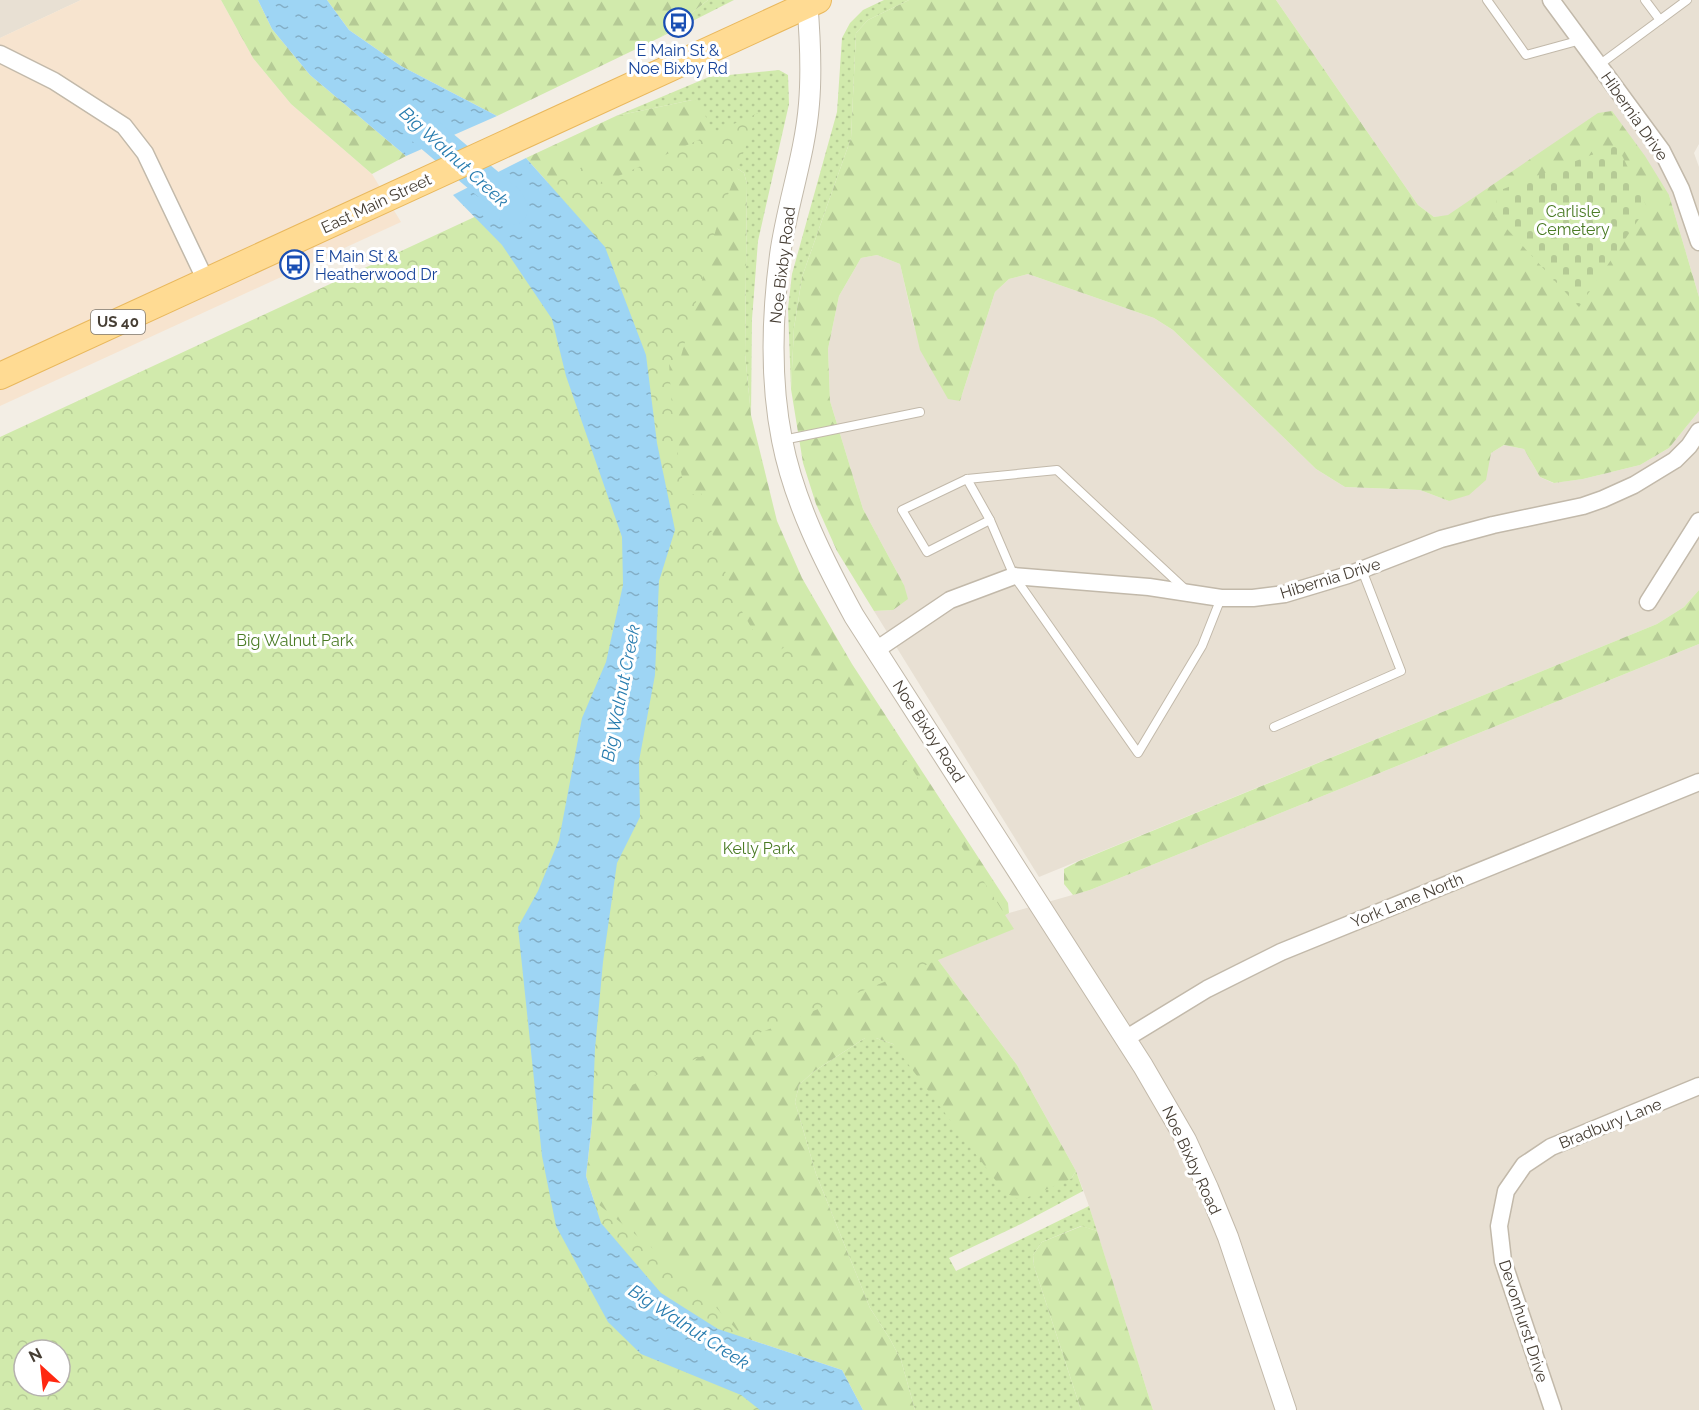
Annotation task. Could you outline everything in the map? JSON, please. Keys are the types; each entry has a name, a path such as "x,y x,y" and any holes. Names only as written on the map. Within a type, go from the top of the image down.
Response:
{"main road":[{"name":"East Main Street","path":"0,376 811,2"}],"street":[{"name":"Hibernia Drive","path":"1551,0 1662,152 1681,189 1699,243"},
{"name":"Noe Bixby Road","path":"811,2 809,105 803,146 788,208 775,299 775,371 782,440 792,476 834,579 876,650 1181,1130 1228,1237 1286,1410"},
{"path":"0,54 54,81 124,126 145,153 206,282"},
{"name":"Hibernia Drive","path":"876,650 950,600 1014,576 1149,587 1221,598 1253,598 1285,594 1362,570 1441,539 1593,502 1634,485 1694,450 1699,431"},
{"path":"1648,602 1699,521"},
{"name":"York Lane North","path":"1125,1039 1207,989 1281,952 1699,782"},
{"name":"Bradbury Lane","path":"1524,1165 1551,1147 1699,1086"},
{"name":"Devonhurst Drive","path":"1524,1165 1506,1191 1499,1226 1503,1261 1553,1410"}],"lane":[{"path":"1487,0 1526,55 1581,40"},
{"path":"1645,0 1660,20"},
{"path":"1599,65 1688,0"},
{"path":"782,440 920,412"},
{"path":"990,520 927,552 902,510 967,479 1057,470 1190,594"},
{"path":"967,479 990,520 1014,576 1138,753 1202,646 1221,598"},
{"path":"1274,727 1401,671 1362,570"}],"shaded area":[{"path":"0,0 81,0 0,38"},
{"path":"81,0 221,0 253,58 291,104 372,174 401,222 0,406 0,38"},
{"path":"1276,0 1699,0 1699,144 1694,153 1699,167 1699,297 1669,195 1434,217 1418,205"},
{"path":"877,255 900,264 914,326 960,401 995,292 1009,279 1028,274 1154,318 1173,330 1316,469 1345,487 1420,490 1449,501 1491,453 1504,445 1524,449 1540,477 1553,483 1583,479 1640,465 1669,448 1699,411 1699,590 1684,607 1657,624 1039,877 874,611 893,610 904,585 863,509 830,401 828,349 839,296 861,258"},
{"path":"1699,644 1699,1410 1153,1410 1076,1171 1017,1065 938,960 941,951 1009,913 1090,890"}],"green space":[{"path":"221,0 258,0 272,29 310,75 406,156 372,174 291,104 253,58"},
{"path":"327,0 708,0 661,37 497,116 401,66 349,30"},
{"path":"708,0 734,0 661,37"},
{"path":"884,0 909,0 868,20 856,33 851,138 802,277 794,328 791,389 788,308 792,274 837,112 842,38 850,23 863,10"},
{"path":"909,0 1276,0 1418,205 1434,217 1448,215 1598,113 1612,111 1645,156 1669,195 1699,297 1699,411 1669,448 1640,465 1583,479 1554,483 1540,477 1524,449 1504,445 1491,453 1486,480 1469,495 1449,501 1420,490 1345,487 1316,469 1173,330 1154,318 1028,274 1009,279 995,292 960,401 948,399 920,350 900,264 877,255 861,258 839,296 828,349 830,401 863,509 904,585 908,599 893,610 874,611 837,551 816,504 803,463 791,389 794,328 802,277 851,138 856,33 868,20"},
{"path":"779,70 788,75 789,104 758,241 752,319 751,415 745,353 747,184 744,173 722,158 692,100 616,116 709,77"},
{"name":"Kelly Park","path":"692,100 700,102 722,158 744,173 747,184 745,353 751,415 777,521 802,578 852,664 1008,903 1009,913 941,951 938,960 1017,1065 1076,1171 1071,1179 1021,1200 1005,1193 893,1044 876,1038 865,1038 813,1072 799,1085 795,1102 816,1174 870,1308 901,1360 915,1410 863,1410 842,1370 718,1329 601,1223 586,1176 592,1123 595,1049 605,247 526,158 616,116"},
{"name":"Big Walnut Park","path":"758,113 718,222 680,360 669,361 674,429 686,496 701,493 717,551 739,606 768,657 785,647 890,734 1014,929 578,1107 577,1187 689,1278 803,1402 807,1410 0,1410 0,437 591,163 601,184"},
{"name":"Carlisle Cemetery","path":"1617,145 1647,207 1579,307 1495,216 1498,191"},
{"path":"1699,590 1699,644 1090,890 1073,895 1064,884 1064,869 1079,861 1657,624 1684,607"},
{"path":"865,1038 876,1038 893,1044 1071,1179 1076,1171 1083,1191 949,1258 956,1271 1089,1206 1097,1231 1081,1226 1042,1242 1033,1255 1034,1266 1081,1410 915,1410 901,1360 870,1308 816,1174 795,1102 799,1085 813,1072"},
{"path":"1082,1226 1097,1231 1153,1410 1081,1410 1034,1266 1033,1255 1042,1242"}],"water":[{"path":"258,0 327,0 349,30 401,66 497,116 406,156 310,75 272,29"},
{"path":"526,158 605,247 646,355 657,443 675,530 659,581 655,675 639,761 640,817 617,863 603,962 586,1176 601,1223 661,1293 718,1329 842,1370 863,1410 760,1410 741,1395 641,1354 608,1322 556,1226 542,1156 518,927 538,891 559,840 582,718 606,662 623,585 622,537 566,376 552,319 502,245 453,195"}],"waterway":[{"name":"Big Walnut Creek","path":"406,115 508,201 512,209"}],"place":[{"name":"E Main St & Noe Bixby Rd","path":"678,22"},
{"name":"E Main St & Heatherwood Dr","path":"294,265"}]}
